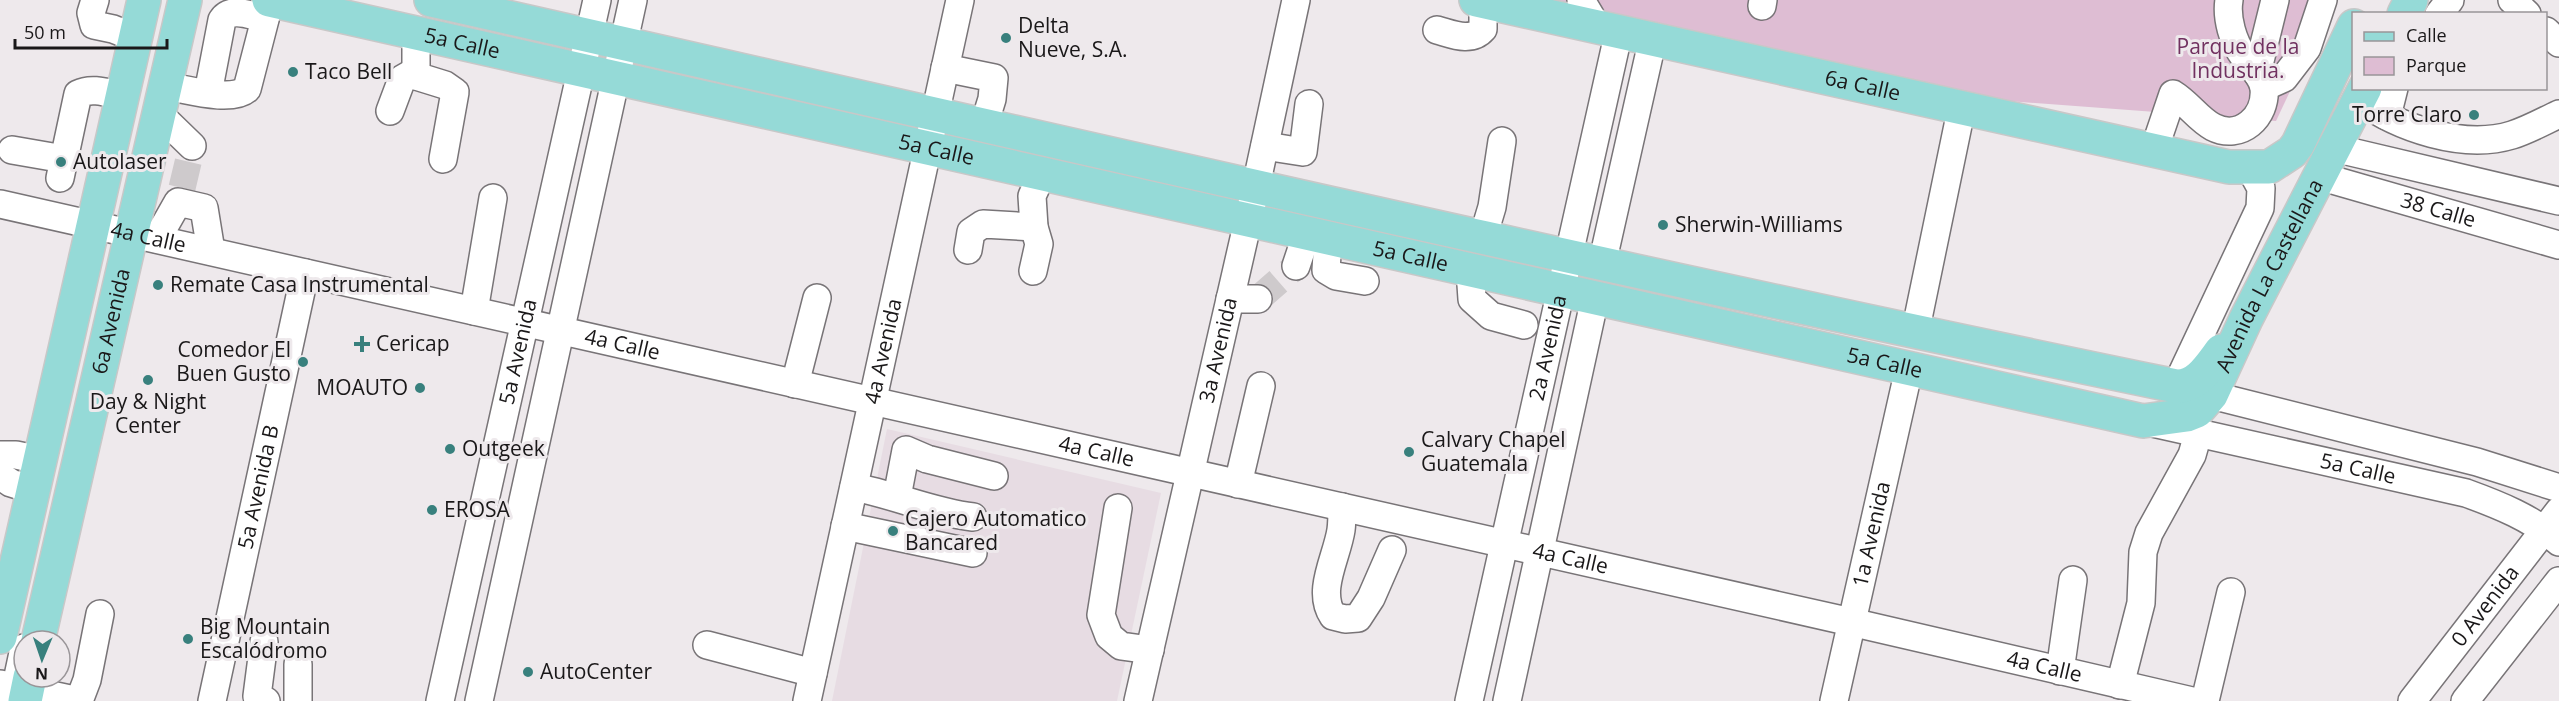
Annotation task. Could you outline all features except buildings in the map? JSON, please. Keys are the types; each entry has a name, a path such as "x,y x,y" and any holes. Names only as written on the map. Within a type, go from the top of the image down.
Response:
{"main road":[{"name":"6a Avenida","path":"41,629 124,231 123,96 144,0"},
{"name":"6a Avenida","path":"0,637 36,475 124,231 162,100 185,0"},
{"name":"5a Calle","path":"431,0 1916,333 2192,382"},
{"name":"6a Calle","path":"1480,1 1586,16 1653,38 2229,167 2250,168"},
{"name":"5a Calle","path":"268,6 416,33 2143,421"},
{"name":"Avenida La Castellana","path":"2250,168 2275,164 2298,144 2352,30"},
{"name":"Avenida La Castellana","path":"2143,421 2187,415 2197,411 2192,382 2246,319 2362,94"}],"street":[{"path":"95,0 91,13 94,25 113,28 136,38"},
{"path":"28,629 124,231 170,0"},
{"name":"5a Avenida","path":"440,701 597,0"},
{"name":"5a Avenida","path":"479,701 633,0"},
{"name":"4a Avenida","path":"807,701 960,0"},
{"name":"3a Avenida","path":"1138,701 1256,186 1296,0"},
{"path":"2229,0 2227,11 2232,32 2242,55 2260,80"},
{"path":"2154,150 2170,90 2213,127 2233,130 2245,128 2258,115 2263,101 2260,80 2276,0"},
{"path":"2260,80 2284,78 2307,48 2323,0"},
{"path":"2441,12 2450,0"},
{"path":"2512,0 2525,12"},
{"path":"1437,30 1466,37 1478,35 1483,29 1480,1"},
{"path":"192,146 162,100 208,93 240,95 247,89 268,6 226,14 222,20 208,93"},
{"name":"2a Avenida","path":"1469,701 1568,256 1586,16"},
{"path":"2547,32 2559,43"},
{"path":"416,33 416,76"},
{"path":"1602,264 1653,38"},
{"path":"945,68 994,78 992,99 984,125"},
{"path":"390,111 402,79 409,75 445,85 455,92 443,159"},
{"path":"2387,116 2394,90"},
{"path":"12,150 62,168 78,94 85,91 98,91 123,96"},
{"path":"2362,94 2381,115 2420,131 2480,140 2512,135 2559,114"},
{"path":"1265,146 1313,154 1309,104"},
{"path":"1916,333 1962,106"},
{"path":"1483,237 1492,207 1502,141"},
{"path":"2326,162 2559,201"},
{"name":"38 Calle","path":"2326,162 2559,245"},
{"name":"Avenida La Castellana","path":"2192,382 2260,208 2261,188 2250,168"},
{"path":"1033,271 1039,244 1034,227 1032,196 1042,174"},
{"path":"124,231 180,195 204,208 211,251"},
{"path":"474,311 493,198"},
{"name":"4a Calle","path":"0,204 1540,551 2192,701"},
{"path":"968,250 971,232 983,224 1034,227"},
{"path":"1296,266 1317,236"},
{"path":"1317,236 1326,270 1336,276 1365,281"},
{"path":"1470,270 1472,299 1491,316 1524,326"},
{"name":"5a Avenida B","path":"213,701 305,273"},
{"path":"795,384 817,298"},
{"name":"2a Avenida","path":"1507,701 1595,298"},
{"path":"1230,299 1258,299"},
{"name":"1a Avenida","path":"1834,701 1909,369"},
{"name":"5a Calle","path":"2192,382 2477,462 2559,488"},
{"path":"1238,484 1261,386"},
{"name":"5a Calle","path":"2143,421 2466,493 2554,527"},
{"path":"2120,686 2141,603 2143,552 2149,533 2192,455 2198,434"},
{"path":"864,439 906,450 927,459 994,476"},
{"path":"897,497 906,450"},
{"path":"0,455 16,455 36,475 11,483 0,476"},
{"path":"854,487 897,497 930,509 973,517"},
{"path":"1342,507 1341,531 1327,593 1327,607 1333,616 1345,620 1358,618 1371,598 1392,550"},
{"path":"1118,508 1101,615 1109,636 1121,646 1150,650"},
{"path":"845,525 973,554"},
{"name":"0 Avenida","path":"2412,701 2554,527"},
{"path":"2060,671 2073,580"},
{"name":"0 Avenida","path":"2465,701 2559,581"},
{"path":"2205,701 2231,592"},
{"path":"18,690 79,701 87,680 100,614"},
{"path":"264,642 256,687 257,696 266,701"},
{"path":"707,645 813,673"},
{"path":"298,664 298,701"}],"shaded area":[{"path":"887,429 1161,493 1117,701 832,701"}],"green space":[{"name":"Parque de la Industria.","path":"1536,0 2333,0 2276,121 1968,98"}],"tunnel":[{"path":"182,188 192,146"},
{"path":"1258,299 1296,266"}],"place":[{"name":"Delta Nueve, S.A.","path":"1006,38"},
{"name":"Taco Bell","path":"293,72"},
{"name":"Torre Claro","path":"2474,115"},
{"name":"Autolaser","path":"61,162"},
{"name":"Sherwin-Williams","path":"1663,225"},
{"name":"Remate Casa Instrumental","path":"158,285"},
{"name":"Cericap","path":"362,344"},
{"name":"Comedor El Buen Gusto","path":"303,362"},
{"name":"Day & Night Center","path":"148,380"},
{"name":"MOAUTO","path":"420,388"},
{"name":"Outgeek","path":"450,449"},
{"name":"Calvary Chapel Guatemala","path":"1409,452"},
{"name":"EROSA","path":"432,510"},
{"name":"Cajero Automatico Bancared","path":"893,531"},
{"name":"Big Mountain Escalódromo","path":"188,639"},
{"name":"AutoCenter","path":"528,672"}]}
